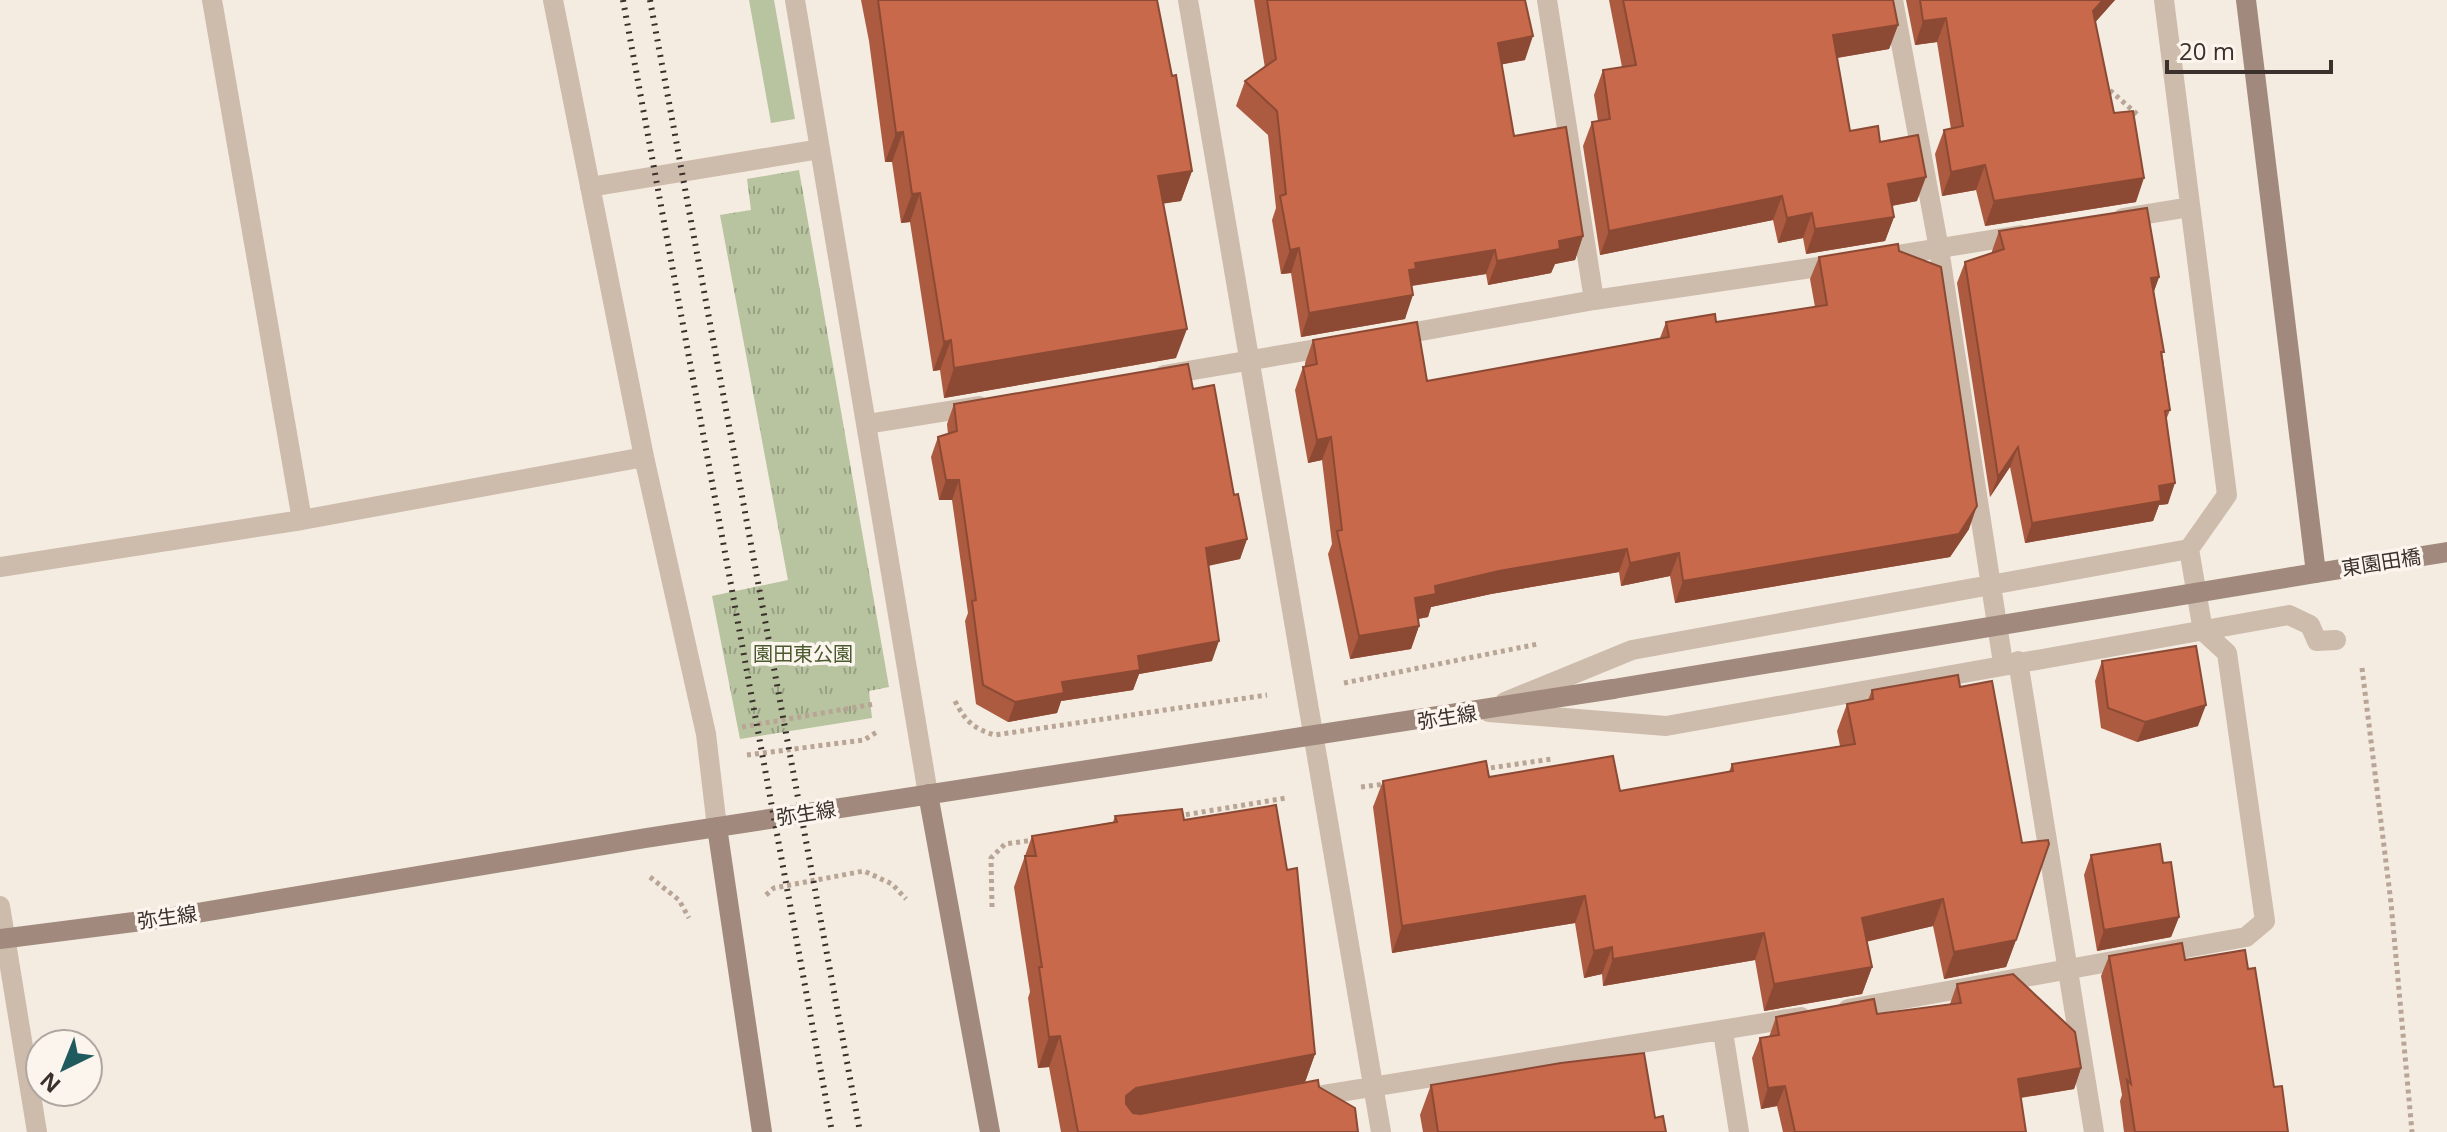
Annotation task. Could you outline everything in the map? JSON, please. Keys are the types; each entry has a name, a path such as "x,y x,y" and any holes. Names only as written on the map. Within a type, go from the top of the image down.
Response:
{"street":[{"path":"212,0 302,520"},
{"path":"553,0 644,457 706,734 762,1132"},
{"path":"795,0 928,794 990,1132"},
{"path":"1188,0 1381,1132"},
{"path":"1547,0 1594,300"},
{"path":"1893,0 1939,249 1993,585 2011,662 2094,1132"},
{"path":"1481,712 1632,650 2189,549 2227,495 2164,0"},
{"path":"2246,0 2316,573"},
{"path":"590,187 820,149"},
{"path":"2095,223 2190,207"},
{"path":"1140,379 1594,300 2048,231"},
{"path":"867,424 1000,402"},
{"path":"0,567 302,520 644,457"},
{"path":"1281,1103 1373,1085 1723,1032 2246,937 2265,921 2227,653 2203,631 2189,549"},
{"name":"東園田橋","path":"1613,689 2447,552"},
{"path":"1481,712 1666,726 2011,662 2289,615 2310,625 2317,641 2336,640"},
{"name":"弥生線","path":"3,938 173,917 717,827 1481,712 1613,689"},
{"path":"0,906 37,1132"},
{"path":"1723,1032 1739,1132"}],"path":[{"path":"2102,83 2149,125 2180,123"},
{"path":"740,751 750,757 864,740 878,732 884,712 955,701 963,717 975,729 1007,734 1306,689 1552,641"},
{"path":"2360,652 2391,903 2412,1132"},
{"path":"738,728 871,705"},
{"path":"1474,770 1565,757"},
{"path":"1360,787 1397,782"},
{"path":"1175,816 1299,796"},
{"path":"993,915 991,858 1005,844 1050,837"},
{"path":"765,897 774,888 864,871 892,884 908,902"},
{"path":"639,874 667,888 679,900 691,929"}],"green space":[{"path":"749,0 774,0 795,119 771,123"},
{"name":"園田東公園","path":"799,170 889,687 869,691 872,718 740,739 712,596 788,580 720,215 751,210 747,179"}],"building":[{"path":"878,0 1157,0 1172,76 1176,75 1192,171 1158,176 1187,329 954,368 951,340 944,342 920,193 912,194 903,132 896,133"},
{"path":"1267,0 1525,0 1533,36 1498,43 1514,136 1566,127 1583,236 1559,241 1560,249 1497,261 1495,250 1415,263 1416,269 1409,270 1413,295 1309,313 1299,248 1290,250 1280,196 1286,194 1277,111 1245,81 1276,59"},
{"path":"1623,0 1893,0 1898,25 1833,35 1850,131 1878,126 1880,142 1918,135 1926,177 1888,184 1894,217 1815,229 1812,213 1787,218 1782,196 1609,231 1592,122 1610,119 1603,70 1636,65"},
{"path":"1920,0 2103,0 2093,11 2114,113 2133,111 2144,178 1994,201 1985,165 1951,172 1944,130 1963,126 1946,18 1923,21"},
{"path":"2147,208 2159,277 2151,278 2164,352 2161,352 2170,410 2165,411 2175,483 2159,486 2161,501 2032,523 2018,447 1998,477 1965,262 2004,249 1999,231"},
{"path":"1898,244 1899,251 1941,267 1977,506 1959,534 1683,581 1679,553 1630,563 1627,549 1499,571 1435,586 1436,594 1415,598 1419,626 1359,636 1337,531 1342,530 1331,437 1317,440 1303,367 1317,364 1313,340 1417,322 1427,381 1669,337 1666,322 1715,314 1716,322 1827,305 1819,257"},
{"path":"1188,364 1193,389 1214,385 1234,495 1238,494 1247,539 1206,548 1219,641 1138,656 1140,670 1062,682 1064,693 1015,702 983,685 972,601 976,600 959,480 946,480 938,437 957,431 954,404"},
{"path":"2196,646 2206,705 2145,722 2108,708 2102,661"},
{"path":"1958,675 1960,687 1992,681 2022,843 2048,840 2049,844 2016,940 1954,952 1943,899 1862,918 1872,967 1774,984 1764,933 1613,959 1612,947 1594,951 1585,896 1402,926 1383,781 1486,761 1489,777 1613,756 1620,791 1733,771 1732,764 1855,744 1847,704 1873,699 1872,690"},
{"path":"1276,805 1287,870 1297,868 1315,1054 1136,1088 1126,1096 1126,1104 1133,1113 1141,1114 1318,1080 1319,1087 1355,1108 1358,1132 1078,1132 1060,1036 1049,1037 1025,856 1036,856 1032,836 1117,822 1115,816 1182,809 1184,820"},
{"path":"2160,844 2163,863 2171,862 2179,917 2104,930 2091,855"},
{"path":"2182,943 2185,960 2245,950 2248,969 2255,968 2274,1087 2282,1086 2288,1132 2135,1132 2127,1080 2131,1084 2109,956"},
{"path":"2013,974 2075,1032 2081,1068 2018,1079 2026,1132 1795,1132 1785,1086 1768,1088 1760,1038 1779,1035 1776,1017 1874,999 1877,1014 1961,1003 1957,984"},
{"path":"1644,1053 1655,1118 1663,1116 1666,1132 1438,1132 1431,1085 1561,1063"}],"railway":[{"path":"623,0 832,1132"},
{"path":"650,0 860,1132"}]}
